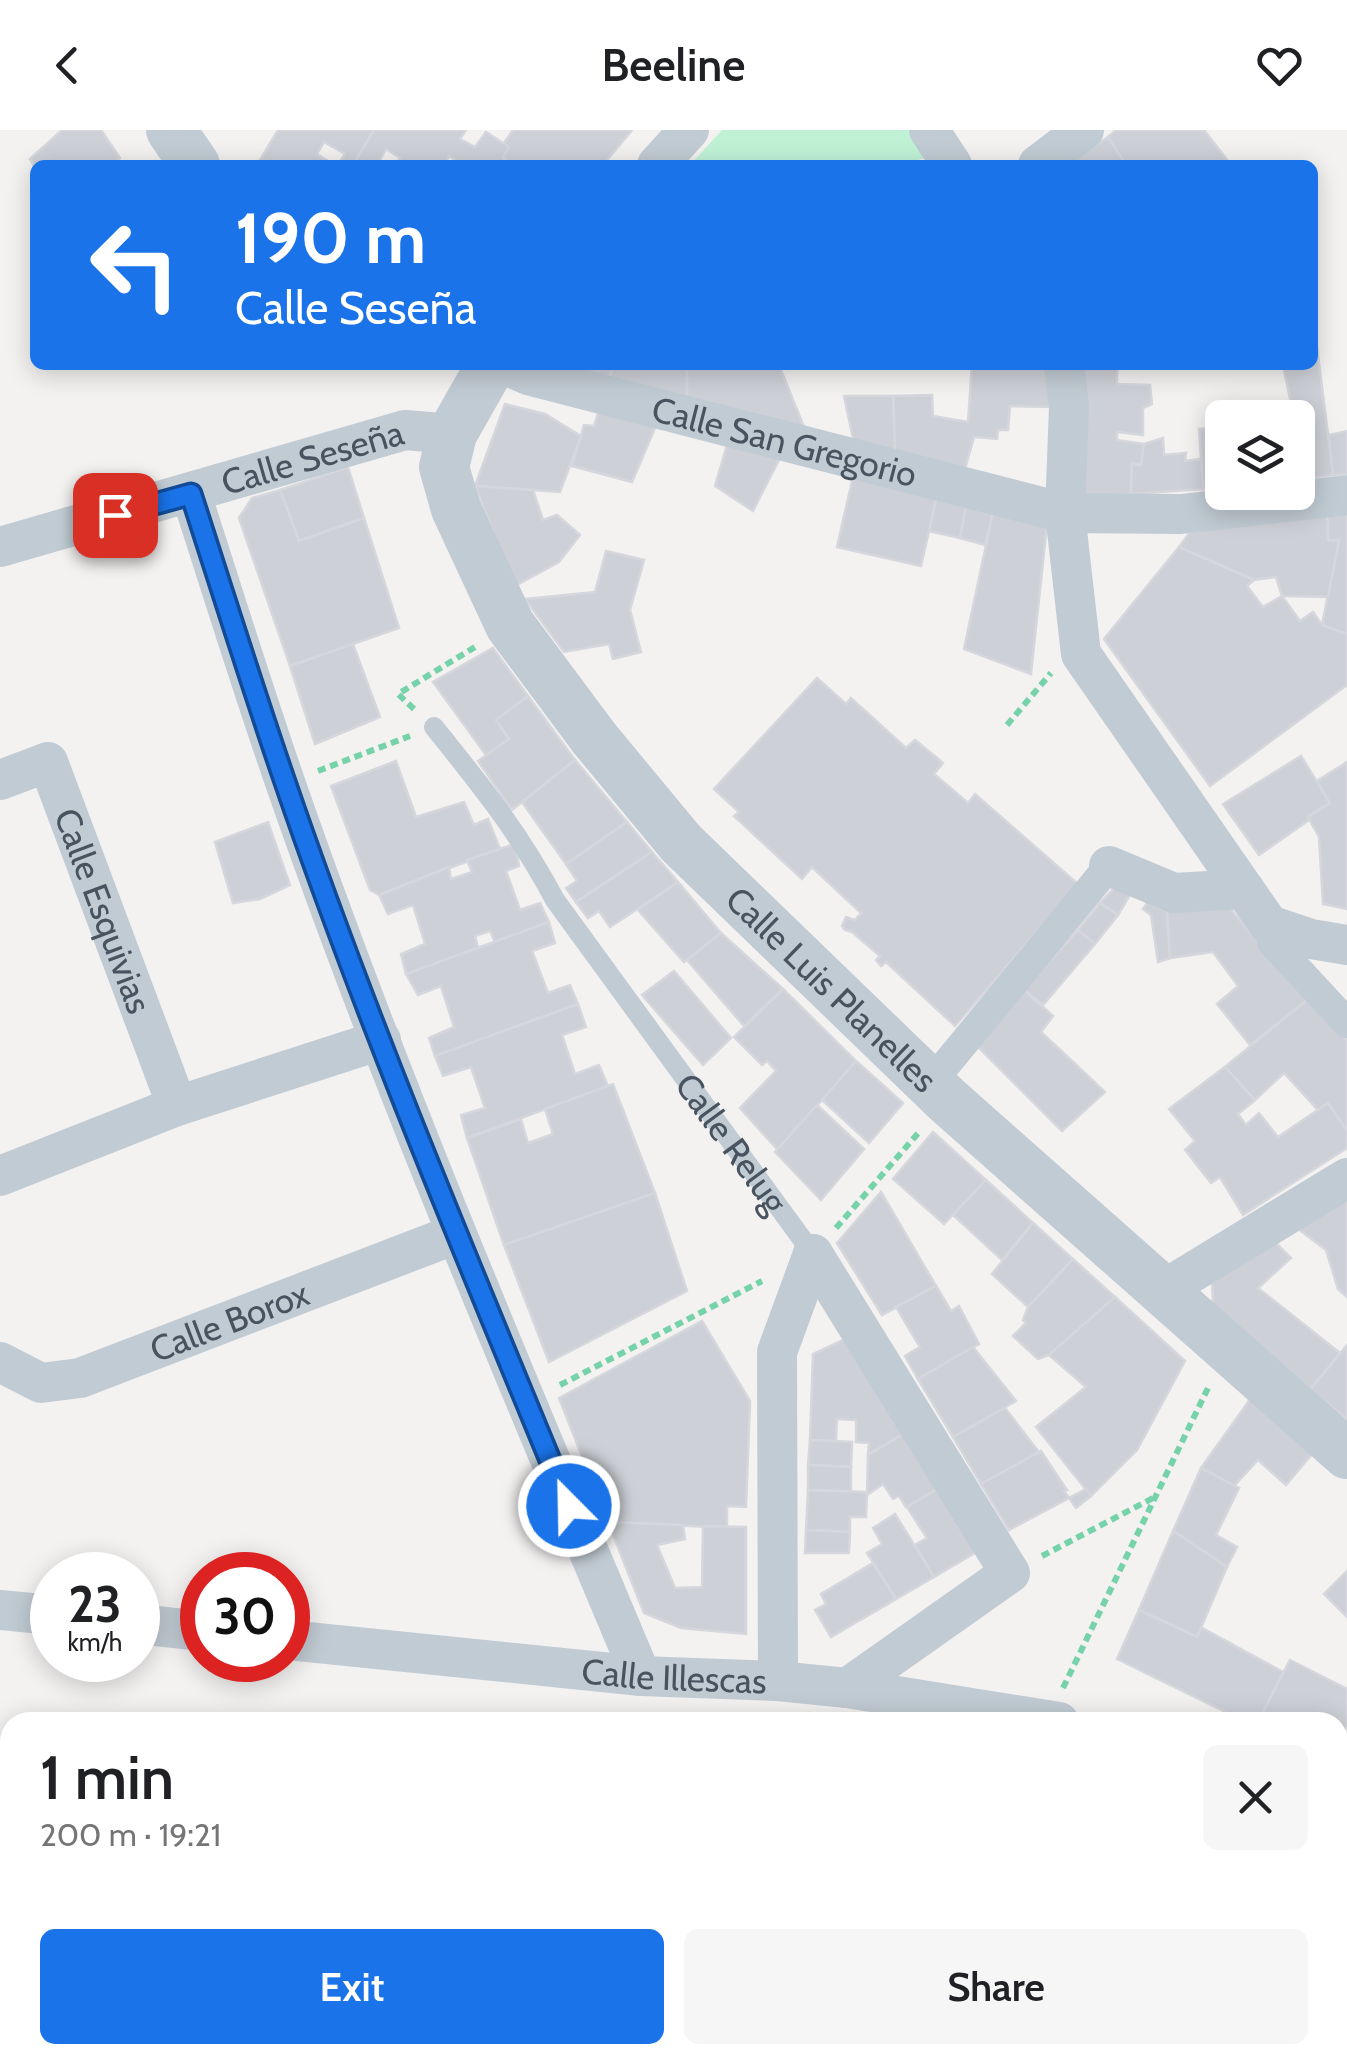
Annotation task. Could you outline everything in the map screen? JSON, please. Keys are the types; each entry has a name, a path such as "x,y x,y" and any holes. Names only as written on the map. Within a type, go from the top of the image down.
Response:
{"street":[{"path":"171,130 192,160"},
{"path":"661,160 689,130"},
{"path":"928,130 949,160"},
{"path":"1045,160 1084,130"},
{"path":"452,434 488,370"},
{"name":"Calle San Gregorio","path":"517,370 1065,513 1181,514 1347,495"},
{"path":"1065,370 1069,407 1065,664 1279,935 1347,958"},
{"name":"Calle Seseña","path":"0,546 405,430 452,434"},
{"name":"Calle Luis Planelles","path":"452,434 444,466 456,510 510,625 594,738 681,844 938,1092 1347,1454"},
{"path":"191,494 286,784 381,1040 456,1234 641,1676"},
{"name":"Calle Esquivias","path":"0,780 48,762 178,1106"},
{"path":"938,1092 1109,866 1174,892 1244,889"},
{"path":"1279,935 1347,945"},
{"path":"1279,935 1272,942 1347,1023"},
{"path":"0,1176 178,1106 381,1040"},
{"path":"1164,1289 1347,1178"},
{"name":"Calle Borox","path":"0,1362 42,1383 80,1378 456,1234"},
{"path":"778,1681 777,1352 813,1254"},
{"name":"Calle Relug","path":"813,1254 1010,1573"},
{"path":"847,1688 1010,1573"},
{"path":"0,1610 30,1613"},
{"name":"Calle Illescas","path":"310,1642 641,1676 847,1688 996,1712"}],"lane":[{"name":"Calle Relug","path":"434,727 504,814 529,849 555,900 813,1254"}],"path":[{"path":"286,784 434,727 398,694 510,625"},
{"path":"1008,725 1065,664"},
{"path":"526,1403 813,1254 938,1092"},
{"path":"1053,1712 1228,1347"},
{"path":"1010,1573 1156,1496"}],"green space":[{"path":"722,130 908,130 926,158 917,160 695,160"}],"building":[{"path":"62,130 101,130 120,158 117,160 30,159"},
{"path":"278,130 374,130 356,160 341,160 345,154 324,142 317,154 326,160 260,160"},
{"path":"374,130 466,130 460,139 475,147 486,132 509,147 506,160 456,160 449,156 447,160 399,160 386,149 380,160 356,160"},
{"path":"513,130 632,130 607,160 506,160 509,147 504,143"},
{"path":"1116,130 1204,130 1227,160 1123,160 1108,137"},
{"path":"1108,137 1123,160 1075,160"},
{"path":"1318,355 1333,475 1315,477 1315,400 1290,400 1284,370 1318,370"},
{"path":"568,370 612,370 608,382"},
{"path":"612,370 687,370 687,401 608,382"},
{"path":"687,370 781,370 804,427 687,401"},
{"path":"972,370 1051,370 1052,407 1010,406 1008,430 998,430 997,439 974,437 965,469 895,451 893,396 932,395 933,416 968,422"},
{"path":"1083,370 1117,370 1117,384 1150,385 1152,404 1143,408 1143,435 1117,432 1117,440 1144,444 1141,465 1132,464 1131,494 1086,497 1080,491"},
{"path":"844,396 893,396 895,451 854,443"},
{"path":"602,401 661,414 632,482 572,466 584,425 594,426"},
{"path":"505,404 545,414 581,436 560,492 475,486"},
{"path":"1205,428 1203,489 1199,429"},
{"path":"1347,431 1347,474 1333,475 1329,435"},
{"path":"730,435 785,448 753,511 715,486"},
{"path":"1163,438 1164,455 1186,453 1185,461 1201,459 1203,489 1131,494 1132,464 1141,465 1144,444"},
{"path":"348,467 364,518 299,541 280,490"},
{"path":"855,468 939,487 921,566 837,547"},
{"path":"475,486 533,490 543,520 557,515 580,535 559,562 515,586"},
{"path":"939,487 968,496 960,538 929,531"},
{"path":"280,490 299,541 364,518 399,628 290,666 239,518 252,498"},
{"path":"968,496 995,503 985,545 960,538"},
{"path":"995,503 1048,515 1031,674 964,649"},
{"path":"1347,507 1347,634 1322,625 1339,540 1328,541 1327,509"},
{"path":"1327,509 1328,541 1339,540 1328,597 1282,596 1276,577 1254,580 1179,547 1200,519"},
{"path":"1179,547 1254,580 1247,586 1263,607 1282,596 1300,621 1313,612 1322,625 1347,634 1347,685 1210,786 1104,639"},
{"path":"606,551 644,560 630,610 641,652 613,659 609,644 564,652 525,599 595,592"},
{"path":"353,644 380,717 315,744 290,666"},
{"path":"493,648 528,696 496,720 509,739 486,755 433,682"},
{"path":"817,678 846,704 851,698 906,748 915,740 943,763 934,774 968,803 975,794 1078,884 955,1026 886,962 881,966 876,960 880,956 845,930 842,926 846,917 855,920 861,913 812,867 802,879 734,816 739,812 714,789"},
{"path":"528,696 575,760 512,810 478,761 509,739 496,720"},
{"path":"1301,756 1330,803 1259,855 1223,804"},
{"path":"575,760 627,822 566,864 522,802"},
{"path":"396,761 416,817 464,802 474,825 488,819 500,849 379,895 370,890 331,786"},
{"path":"1347,762 1347,909 1323,904 1319,837 1308,817 1330,803 1317,781"},
{"path":"268,822 290,885 260,899 233,903 215,842"},
{"path":"627,822 652,852 576,902 566,888 577,881 566,864"},
{"path":"515,844 519,866 506,871 520,910 540,903 549,922 495,942 490,931 475,936 478,948 406,974 401,954 425,944 413,905 388,914 379,895 449,867 451,879 472,872 467,860"},
{"path":"652,852 678,882 610,927 599,911 588,918 576,902"},
{"path":"678,882 721,933 684,962 638,910"},
{"path":"1116,886 1131,893 1118,915 1100,903"},
{"path":"1100,903 1118,915 1095,944 1078,930"},
{"path":"1147,903 1167,911 1170,958 1158,962 1151,915 1143,909"},
{"path":"1229,907 1307,1000 1250,1045 1217,1004 1238,986 1213,952 1170,958 1167,911"},
{"path":"549,922 555,943 532,951 548,993 570,985 578,1004 435,1056 429,1038 454,1027 441,986 418,995 406,974"},
{"path":"1078,930 1095,944 1043,1005 1024,990"},
{"path":"721,933 783,989 744,1026 687,960"},
{"path":"674,971 731,1038 703,1065 642,995"},
{"path":"783,989 856,1061 778,1150 740,1108 776,1071 767,1061 762,1065 734,1037"},
{"path":"1024,990 1053,1016 1041,1032 1105,1092 1062,1131 975,1044"},
{"path":"1307,1000 1347,1040 1347,1131 1328,1103 1318,1110 1284,1073 1255,1100 1225,1067"},
{"path":"578,1004 586,1027 562,1035 575,1074 599,1065 608,1086 467,1138 461,1115 485,1108 471,1067 443,1076 435,1056"},
{"path":"856,1061 903,1103 869,1143 822,1100"},
{"path":"1225,1067 1255,1100 1238,1114 1246,1125 1259,1113 1278,1137 1328,1103 1347,1131 1347,1148 1243,1215 1220,1177 1211,1183 1185,1150 1195,1141 1169,1109"},
{"path":"613,1084 655,1193 504,1245 467,1138 521,1119 528,1143 553,1134 545,1109"},
{"path":"817,1105 864,1149 821,1200 775,1152"},
{"path":"933,1132 986,1180 944,1224 893,1179"},
{"path":"986,1180 1033,1223 1002,1260 953,1215"},
{"path":"1347,1189 1347,1297 1338,1289 1326,1250 1293,1225"},
{"path":"881,1192 936,1286 882,1315 837,1243"},
{"path":"655,1193 687,1291 549,1362 504,1245"},
{"path":"1033,1223 1073,1259 1028,1307 992,1274"},
{"path":"1268,1235 1291,1258 1258,1288 1340,1353 1310,1390 1213,1306 1212,1281"},
{"path":"1073,1259 1115,1297 1049,1355 1038,1359 1013,1336 1026,1323 1023,1320 1028,1307"},
{"path":"936,1286 951,1311 959,1306 979,1344 918,1379 905,1356 920,1347 896,1307"},
{"path":"1115,1297 1185,1361 1137,1450 1091,1496 1036,1427 1086,1387 1049,1355"},
{"path":"702,1321 750,1401 746,1507 727,1506 727,1528 608,1522 559,1398"},
{"path":"847,1338 905,1433 868,1455 869,1443 856,1442 856,1420 837,1419 836,1441 810,1440 813,1354"},
{"path":"1347,1345 1347,1419 1310,1390"},
{"path":"973,1347 1016,1401 953,1437 918,1379"},
{"path":"1256,1391 1318,1447 1286,1485 1258,1460 1234,1486 1201,1468"},
{"path":"1005,1408 1039,1452 981,1484 953,1437"},
{"path":"905,1433 939,1488 906,1507 899,1496 893,1499 883,1484 867,1495 868,1455"},
{"path":"810,1440 852,1442 851,1467 808,1465"},
{"path":"1041,1451 1069,1498 1009,1530 981,1484"},
{"path":"808,1465 851,1467 851,1492 808,1490"},
{"path":"1201,1468 1239,1488 1216,1535 1237,1547 1227,1567 1173,1531"},
{"path":"939,1488 978,1551 934,1577 915,1545 927,1538 907,1507"},
{"path":"1086,1489 1091,1496 1076,1508 1069,1498"},
{"path":"808,1490 867,1492 866,1517 850,1517 850,1532 806,1530"},
{"path":"895,1514 934,1577 896,1599 867,1553 882,1544 873,1528"},
{"path":"608,1522 683,1525 685,1539 657,1545 675,1588 702,1587 703,1526 746,1527 746,1634 681,1628 644,1613"},
{"path":"806,1530 850,1532 849,1553 805,1553"},
{"path":"1173,1531 1227,1567 1197,1637 1139,1610"},
{"path":"873,1563 896,1599 831,1637 815,1610 826,1604 821,1594"},
{"path":"1347,1571 1347,1617 1324,1594"},
{"path":"1139,1610 1197,1637 1202,1628 1283,1672 1263,1712 1226,1712 1117,1659"},
{"path":"1290,1660 1347,1689 1347,1712 1263,1712"}],"route":[{"path":"115,515 191,494 286,784 367,1004 456,1234 569,1506"}]}
